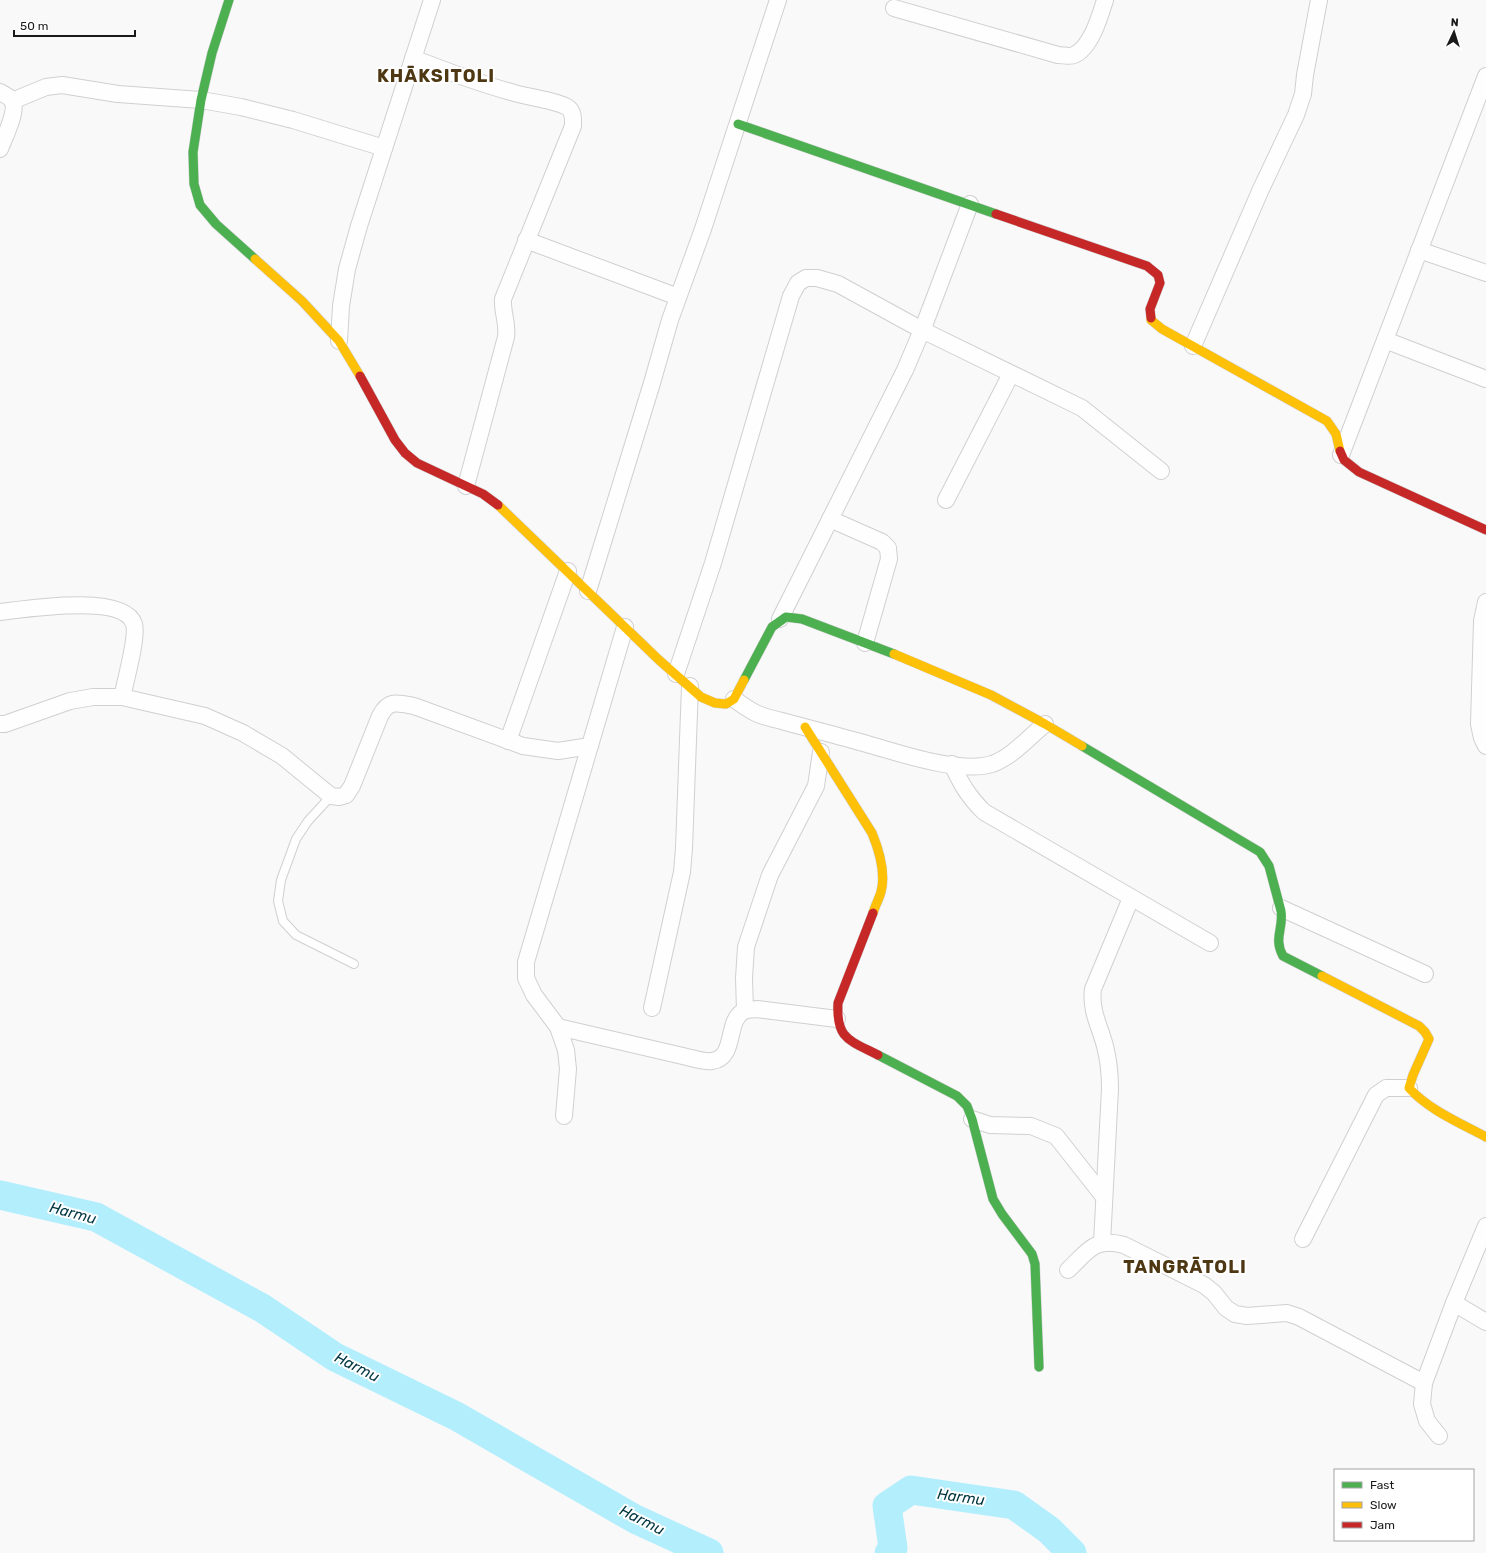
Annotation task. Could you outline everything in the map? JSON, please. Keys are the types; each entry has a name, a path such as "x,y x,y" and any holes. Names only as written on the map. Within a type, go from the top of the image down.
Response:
{"street":[{"path":"229,0 212,53 201,100 193,152 194,184 200,205 216,224 302,301 339,341 352,361 395,440 405,453 417,463 484,494 499,505 625,627 676,674 701,696 715,703 726,704 734,699 772,627 780,619 905,370 922,330 970,204"},
{"path":"339,341 340,306 347,269 432,0"},
{"path":"588,591 670,320 704,229 778,0"},
{"path":"894,8 1058,55 1074,56 1084,47 1095,29 1106,0"},
{"path":"1193,346 1261,189 1296,115 1303,94 1305,75 1319,0"},
{"path":"413,58 485,85 529,97 560,103 569,108 574,116 573,126 503,299 502,306 507,322 506,337 466,486"},
{"path":"1342,455 1486,76"},
{"path":"0,149 14,108 6,97 46,86 62,85 118,94 201,100 241,107 293,120 384,148"},
{"path":"738,124 1147,266 1158,276 1160,283 1150,309 1150,320 1162,329 1327,421 1336,429 1342,455 1347,462 1359,472 1486,530"},
{"path":"526,240 678,297"},
{"path":"1420,250 1486,273"},
{"path":"676,674 713,563 791,296 798,283 806,278 817,278 838,284 922,330 1082,408 1161,472"},
{"path":"1385,340 1486,379"},
{"path":"946,500 1011,374"},
{"path":"830,519 882,542 888,548 889,559 865,643"},
{"path":"508,741 568,571"},
{"path":"1486,602 1482,620 1479,724 1482,738 1486,746"},
{"path":"0,612 41,607 83,605 107,607 119,610 129,616 134,625 135,636 122,697"},
{"path":"780,619 790,616 802,619 962,682 1045,724 1260,852 1272,869 1275,892 1281,908 1282,919 1277,940 1278,949 1283,956 1419,1026 1429,1039 1426,1049 1411,1076 1409,1088 1413,1094 1427,1103 1486,1137"},
{"path":"564,1116 568,1069 566,1050 558,1027 534,995 526,978 526,962 625,627"},
{"path":"652,1008 682,872 690,686"},
{"path":"0,724 5,724 70,701 93,697 122,697 205,716 243,733 282,756 331,796 339,798 346,795 352,786 380,716 384,708 388,705 398,703 414,706 523,746 552,750 590,746"},
{"path":"734,699 754,713 910,756 952,764 976,766 991,764 1002,759 1045,724"},
{"path":"805,727 872,833 879,849 883,877 881,891 838,1003 837,1019 840,1032 849,1040 957,1096 967,1106 972,1119 993,1199 1002,1214 1032,1254 1035,1264 1039,1367"},
{"path":"745,1010 744,978 746,947 770,875 816,786 821,752"},
{"path":"952,764 963,789 984,812 1210,943"},
{"path":"1102,1243 1110,1068 1105,1046 1093,1010 1092,997 1093,989 1131,898"},
{"path":"1281,908 1425,974"},
{"path":"558,1027 687,1058 702,1061 713,1061 722,1057 728,1047 735,1022 739,1015 745,1010 757,1009 837,1019"},
{"path":"1303,1239 1376,1095 1386,1088 1409,1088"},
{"path":"972,1119 990,1125 1031,1126 1056,1136 1104,1196"},
{"path":"1439,1436 1427,1421 1425,1416 1422,1404 1424,1383 1454,1303 1486,1226"},
{"path":"1068,1270 1088,1250 1102,1243 1112,1242 1124,1245 1204,1285 1214,1293 1226,1308 1235,1314 1247,1316 1287,1313 1299,1317 1424,1383"},
{"path":"1454,1303 1486,1322"}],"lane":[{"path":"331,796 308,821 296,839 281,880 278,901 283,921 296,935 354,964"}],"waterway":[{"name":"Harmu","path":"0,1195 96,1217 262,1308 335,1357 456,1416 635,1519 709,1553"},
{"name":"Harmu","path":"889,1553 893,1548 887,1506 911,1490 1014,1505 1049,1530 1072,1553"}],"traffic: fast":[{"path":"229,0 212,53 201,100 193,152 194,184 200,205 216,224 255,259"},
{"path":"738,124 996,214"},
{"path":"744,680 772,627 786,617 802,619 894,654"},
{"path":"1082,746 1260,852 1269,866 1281,911 1282,917 1279,938 1280,950 1283,956 1322,976"},
{"path":"878,1055 957,1096 967,1106 972,1119 993,1199 1002,1214 1032,1254 1035,1264 1039,1367"}],"traffic: slow":[{"path":"255,259 302,301 339,341 360,376"},
{"path":"1151,318 1151,320 1162,329 1327,421 1336,434 1340,451"},
{"path":"498,505 659,660 701,697 715,703 726,704 734,699 744,680"},
{"path":"894,654 991,695 1082,746"},
{"path":"805,727 875,840 881,862 883,877 881,892 873,913"},
{"path":"1322,976 1419,1026 1429,1039 1413,1075 1409,1088 1435,1109 1486,1137"}],"traffic: jam":[{"path":"996,214 1147,266 1158,275 1160,283 1150,309 1151,318"},
{"path":"360,376 395,440 405,453 417,463 483,494 498,505"},
{"path":"1340,451 1344,460 1359,472 1486,530"},
{"path":"873,913 838,1003 838,1015 839,1024 846,1037 859,1046 878,1055"}],"district":[{"name":"KHĀKSITOLI","path":"436,76"},
{"name":"TANGRĀTOLI","path":"1185,1267"}]}
